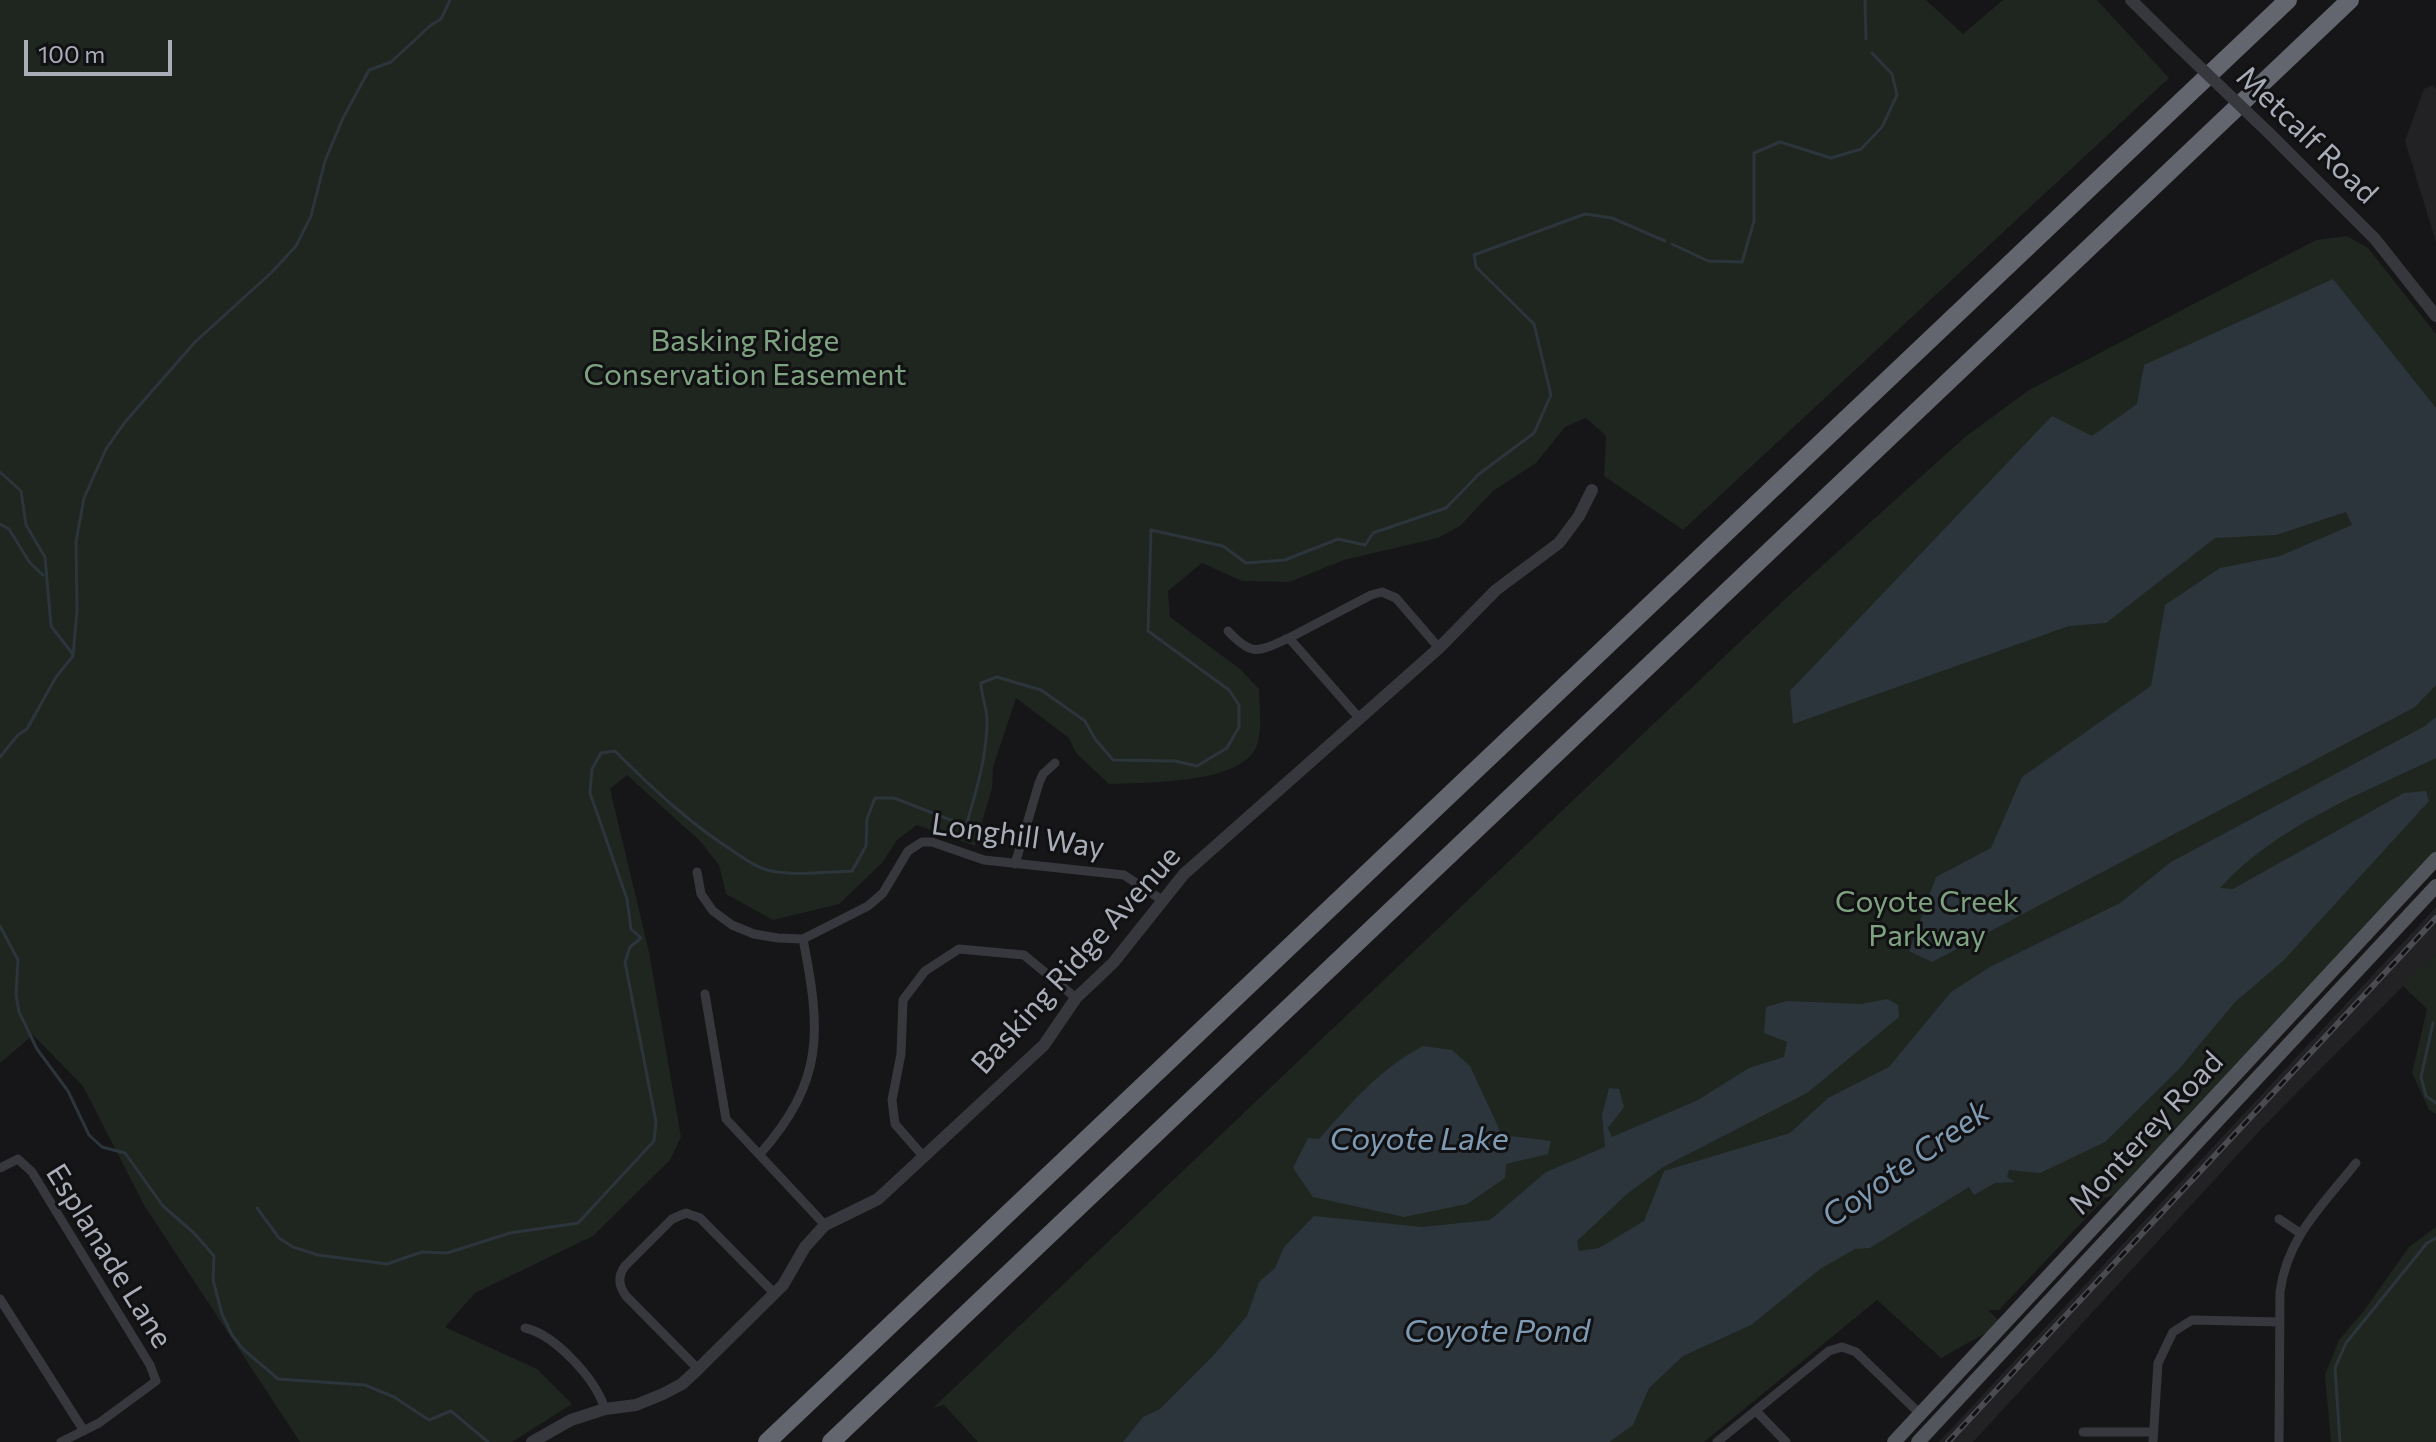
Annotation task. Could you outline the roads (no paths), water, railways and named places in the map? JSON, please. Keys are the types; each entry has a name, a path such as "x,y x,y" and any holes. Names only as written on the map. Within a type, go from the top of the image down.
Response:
{"highway":[{"path":"767,1442 2288,0"},
{"path":"831,1442 2350,0"}],"main road":[{"name":"Monterey Road","path":"1894,1442 2436,859"},
{"name":"Monterey Road","path":"1918,1442 2436,886"}],"street":[{"name":"Metcalf Road","path":"2131,0 2367,230 2436,316"},
{"name":"Basking Ridge Avenue","path":"532,1442 571,1420 605,1409 636,1405 682,1384 775,1294 791,1274 805,1247 825,1225 878,1199 1044,1045 1076,998 1113,963 1184,874 1439,648 1496,590 1559,543 1579,516 1592,490"},
{"path":"1228,631 1242,647 1263,650 1382,592 1396,598 1439,648"},
{"path":"1289,638 1360,719"},
{"path":"1015,864 1039,783 1043,774 1055,763"},
{"name":"Longhill Way","path":"803,939 868,906 883,893 908,851 922,842 932,842 984,860 1124,875 1162,900"},
{"path":"697,872 706,903 732,925 766,937 803,939 816,1022 812,1061 798,1103 760,1154"},
{"path":"924,1157 895,1124 892,1100 901,1054 903,1000 925,971 959,949 1024,955 1076,998"},
{"path":"705,994 723,1113 825,1225"},
{"name":"Esplanade Lane","path":"0,1168 18,1159 32,1172 150,1365 156,1381 84,1431"},
{"path":"2279,1442 2283,1267 2300,1233 2356,1163"},
{"path":"698,1369 621,1289 620,1272 653,1238 679,1215 693,1214 775,1294"},
{"path":"2279,1219 2300,1233"},
{"path":"0,1299 84,1431 61,1442"},
{"path":"2083,1432 2153,1437 2158,1363 2173,1332 2192,1320 2280,1322"},
{"path":"525,1328 552,1340 590,1380 605,1409"},
{"path":"1717,1442 1829,1351 1842,1347 1856,1352 1920,1414"},
{"path":"1756,1411 1786,1442"}],"water":[{"path":"2333,279 2436,408 2436,685 2415,707 1932,962 1909,951 1936,877 1991,848 2022,777 2151,686 2165,605 2220,568 2280,556 2352,525 2346,512 2276,535 2215,538 2106,623 2069,626 1793,724 1790,691 2052,416 2092,436 2137,404 2144,365"},
{"name":"Coyote Pond","path":"2436,717 2436,758 2350,798 2294,829 2267,846 2220,888 2233,889 2404,793 2426,791 2429,801 2283,961 2235,1002 2179,1069 2105,1142 2040,1173 2009,1170 2007,1177 2015,1182 1995,1183 1974,1195 1969,1187 1870,1248 1855,1249 1820,1269 1751,1325 1683,1356 1649,1388 1633,1425 1609,1442 1123,1442 1143,1417 1160,1409 1212,1357 1247,1316 1259,1282 1275,1268 1284,1247 1314,1216 1422,1227 1490,1220 1546,1172 1605,1147 1602,1115 1609,1088 1619,1089 1624,1107 1608,1128 1612,1137 1698,1100 1749,1068 1784,1057 1787,1042 1764,1033 1766,1007 1787,1001 1861,1004 1888,999 1898,1005 1899,1017 1807,1093 1663,1167 1627,1194 1577,1241 1579,1251 1599,1248 1644,1221 1664,1171 1790,1133 1828,1098 1889,1067 1951,992 1990,967 2120,903 2171,862 2425,726"},
{"name":"Coyote Lake","path":"1423,1046 1452,1050 1470,1066 1502,1135 1551,1141 1548,1154 1506,1164 1505,1178 1467,1204 1404,1217 1313,1197 1293,1168 1308,1138 1319,1139 1379,1076"}],"waterway":[{"path":"0,757 27,729 56,677 73,656 77,610 76,542 84,498 106,449 125,422 195,342 296,246 311,216 325,161 343,118 369,70 391,62 441,19 450,0"},
{"path":"1865,0 1866,39"},
{"path":"1672,244 1708,261 1742,262 1754,221 1754,153 1780,142 1831,158 1861,149 1882,127 1897,95 1892,74 1872,53"},
{"path":"257,1208 279,1238 293,1247 318,1255 387,1264 422,1252 447,1253 510,1233 578,1223 654,1141 656,1122 625,962 630,947 641,938 631,929 627,899 590,793 592,769 601,753 615,751 686,816 747,860 766,870 791,873 852,871 866,846 867,819 875,798 894,798 966,826 987,734 981,683 997,677 1041,690 1085,721 1113,760 1175,761 1197,766 1227,748 1239,727 1239,705 1229,690 1148,631 1151,530 1223,546 1246,563 1285,560 1338,539 1365,545 1373,533 1446,508 1479,474 1534,433 1551,395 1534,324 1476,267 1474,255 1585,214 1612,218 1665,241"},
{"path":"0,472 21,491 26,525 45,557 51,626 72,653"},
{"path":"0,524 9,529 30,563 43,575"},
{"path":"0,926 18,960 16,995 19,1012 37,1049 68,1091 89,1135 102,1147 125,1153 163,1206 194,1233 214,1256 213,1280 222,1314 243,1349 278,1379 365,1385 394,1397 429,1420 451,1411 488,1442"},
{"path":"2433,1023 2421,1077 2426,1096 2436,1103"},
{"path":"2340,1442 2335,1368 2346,1343 2427,1243 2436,1238"}],"railway":[{"path":"1948,1442 2436,918"}],"park label":[{"name":"Basking Ridge Conservation Easement","path":"745,358"},
{"name":"Coyote Creek Parkway","path":"1927,919"}],"water label":[{"name":"Coyote Creek","path":"1906,1164"}]}
